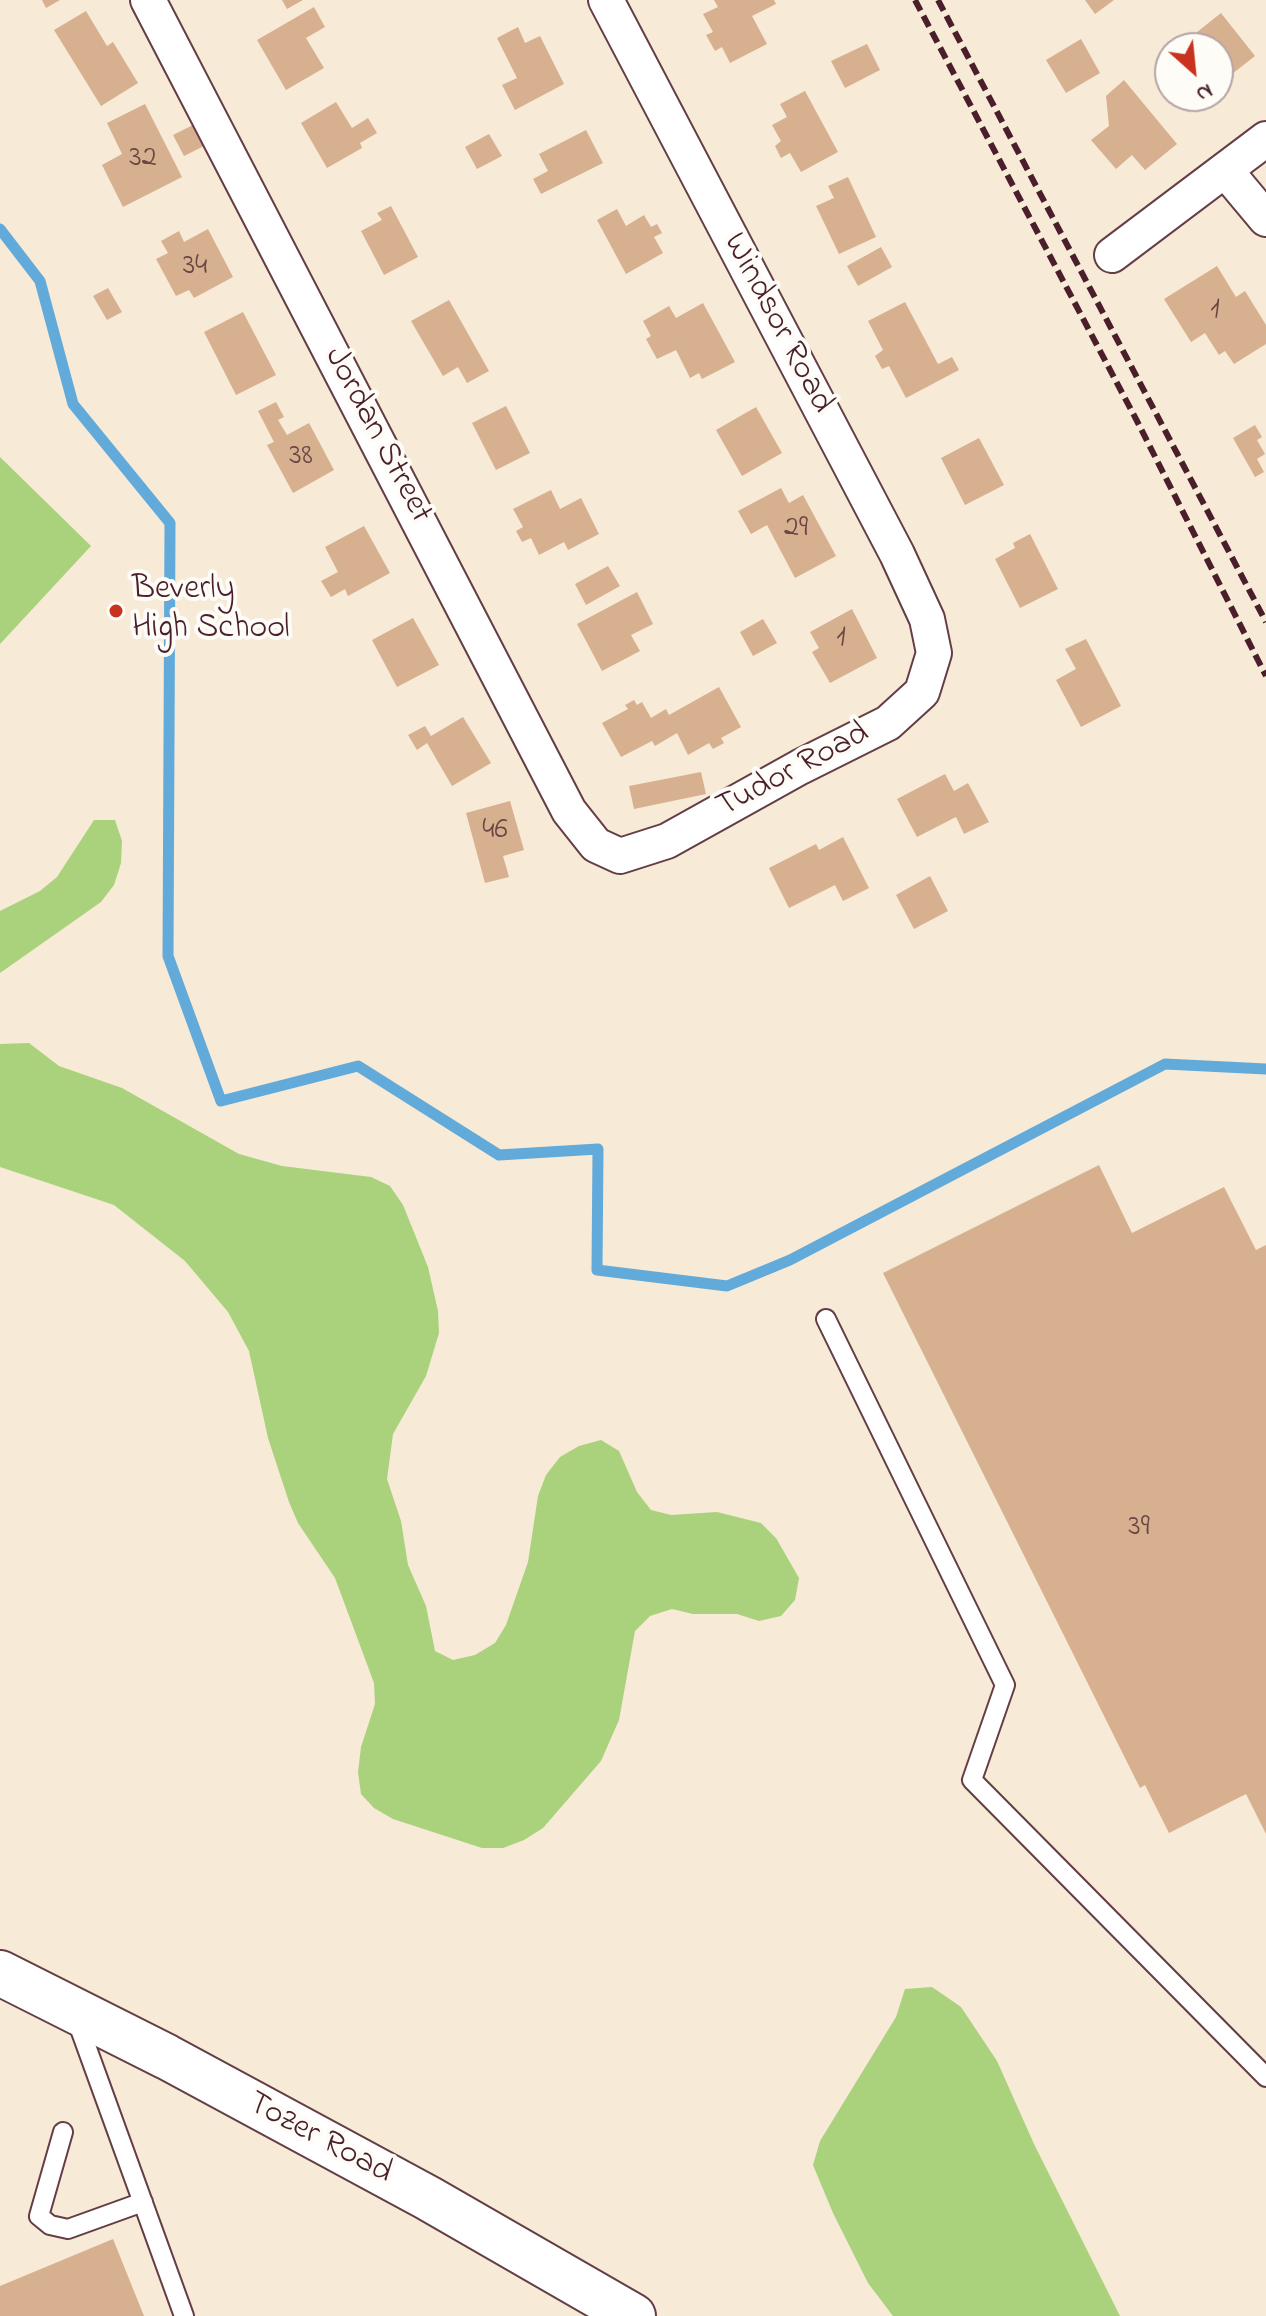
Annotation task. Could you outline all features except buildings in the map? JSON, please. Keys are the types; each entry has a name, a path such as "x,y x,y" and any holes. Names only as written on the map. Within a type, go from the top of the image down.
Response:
{"main road":[{"name":"Tozer Road","path":"0,1973 167,2057 414,2191 633,2316"}],"street":[{"name":"Jordan Street","path":"148,0 569,811 596,845 620,856"},
{"name":"Windsor Road","path":"606,0 897,554 927,619 934,653"},
{"path":"1112,255 1266,139"},
{"path":"1225,170 1266,219"},
{"name":"Tudor Road","path":"620,856 667,841 800,767 888,723 922,692 934,653"}],"lane":[{"path":"826,1319 1005,1685 972,1780 1266,2077"},
{"path":"74,2011 184,2316"},
{"path":"63,2132 39,2216 50,2225 68,2229 143,2202"}],"green space":[{"path":"0,457 91,546 0,644"},
{"path":"94,820 115,820 122,841 121,863 114,885 101,902 0,973 0,911 40,891 57,877"},
{"path":"29,1043 59,1066 122,1088 239,1154 282,1166 371,1177 390,1186 403,1205 428,1267 438,1311 439,1333 426,1376 393,1434 387,1479 401,1521 408,1565 426,1606 435,1651 453,1660 475,1655 495,1643 506,1625 528,1562 538,1496 546,1475 560,1457 579,1446 601,1440 619,1451 637,1492 651,1510 671,1515 717,1512 761,1523 776,1538 799,1578 795,1600 781,1616 759,1621 737,1614 693,1614 672,1609 650,1616 635,1631 619,1720 601,1761 543,1828 524,1840 503,1848 482,1848 393,1819 374,1808 361,1794 358,1772 361,1747 375,1704 374,1683 335,1578 298,1523 289,1502 268,1438 249,1351 228,1312 185,1261 114,1205 0,1167 0,1044"},
{"path":"932,1987 961,2007 997,2061 1034,2144 1120,2316 893,2316 868,2283 813,2165 820,2141 896,2017 905,1989"}],"waterway":[{"path":"0,229 40,281 73,404 170,523 168,956 221,1101 358,1066 499,1155 598,1149 597,1270 727,1286 790,1260 1165,1064 1266,1069"}],"railway":[{"path":"915,0 1137,421 1266,676"},
{"path":"938,0 1266,622"}],"place":[{"name":"Beverly High School","path":"116,611"}]}
